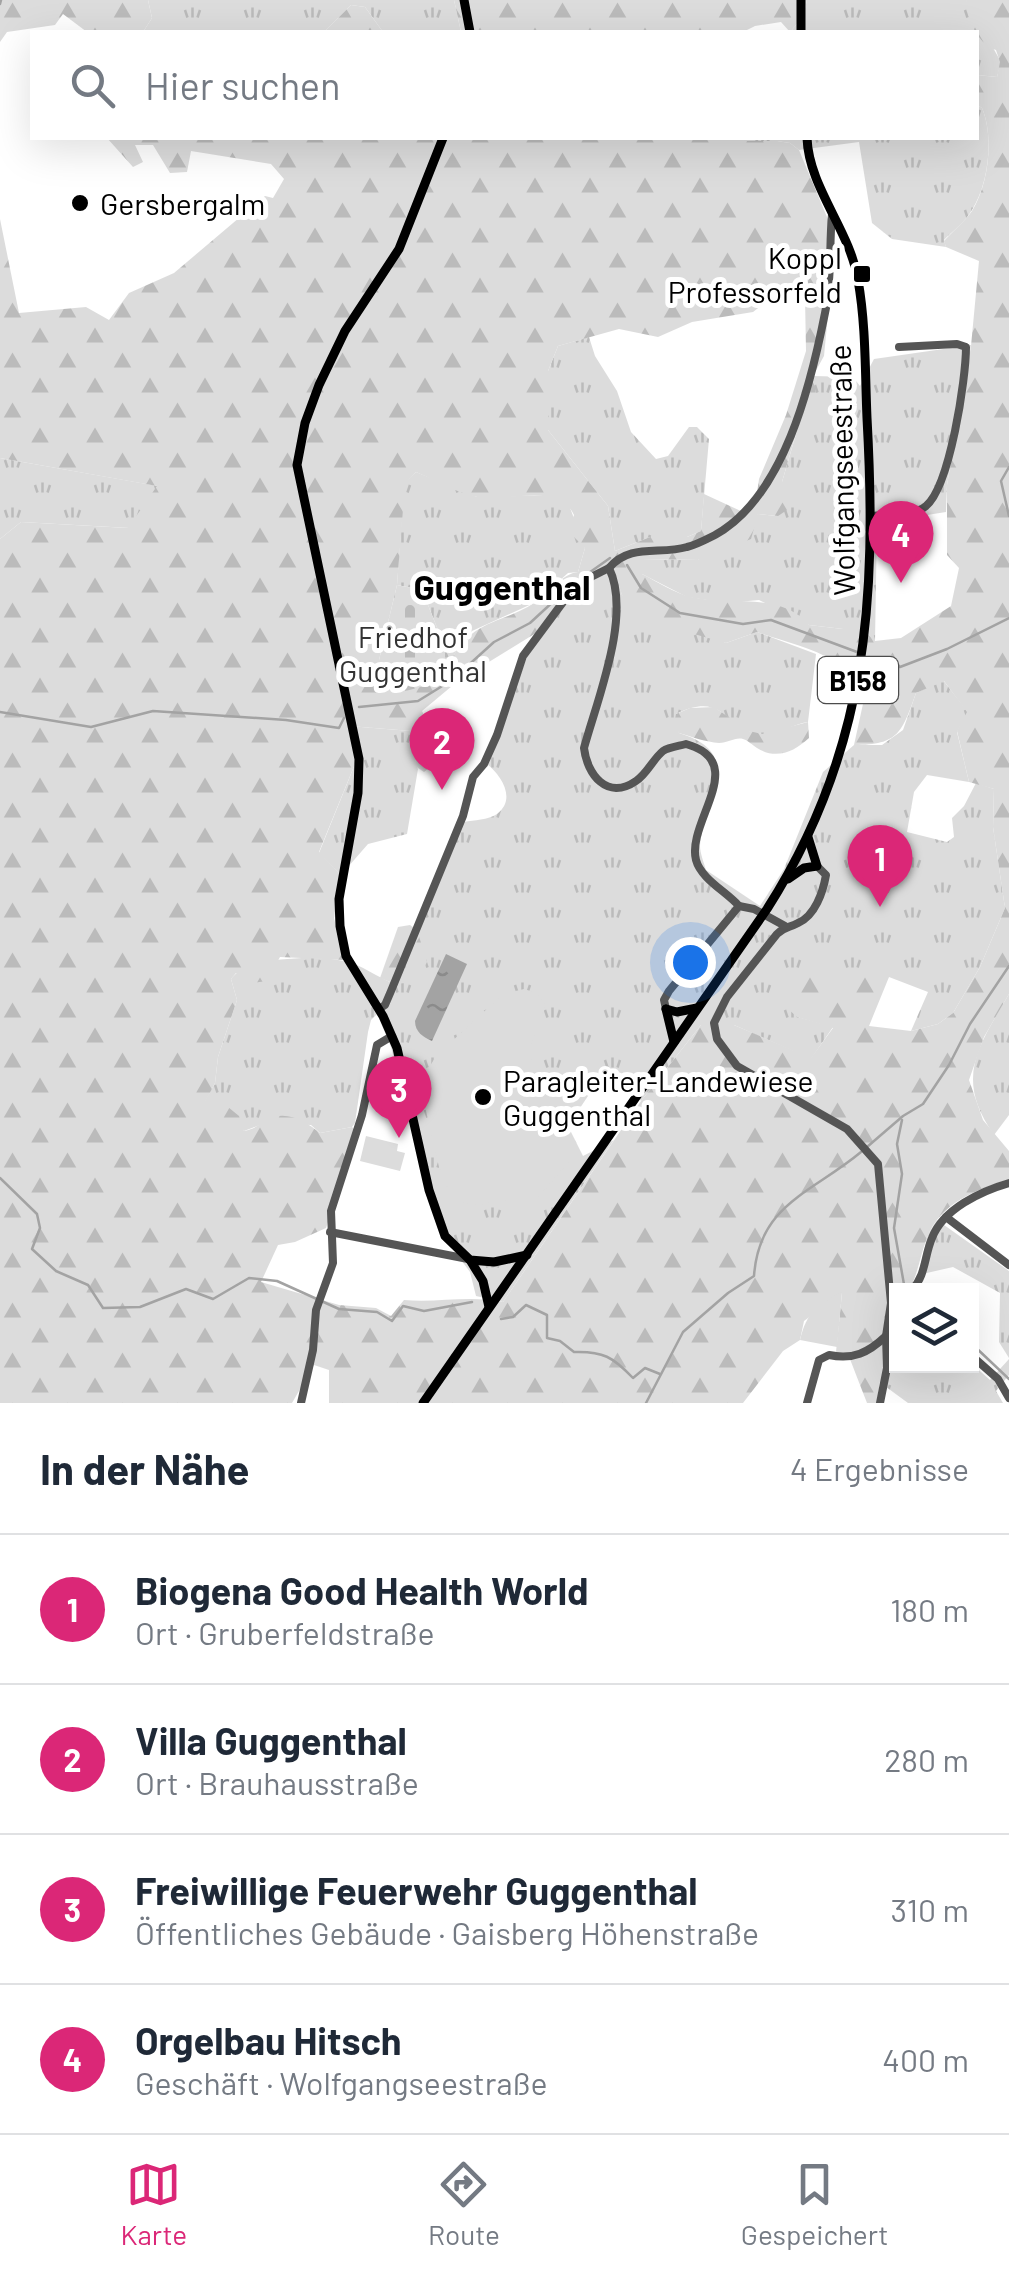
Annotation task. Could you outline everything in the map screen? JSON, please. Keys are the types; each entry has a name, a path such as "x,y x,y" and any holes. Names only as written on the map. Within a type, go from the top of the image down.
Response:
{"main road":[{"path":"464,0 470,30"},
{"path":"801,0 802,30"},
{"path":"443,140 399,250 345,331 324,375 305,423 297,464 308,530 358,748 360,776 339,899 341,937 346,956 392,1036 440,1226 484,1281 488,1309"},
{"name":"Wolfgangseestraße","path":"423,1403 768,910 808,837 843,744 861,666 872,576 861,300 852,258 811,162 807,140"},
{"path":"785,880 804,868 816,866 808,837"},
{"path":"674,1042 666,1009 677,1012 698,1008"},
{"path":"470,1260 494,1262 526,1254"}],"street":[{"path":"379,1010 385,1005 464,816 473,777 484,764 497,735 523,656 569,594 590,577 609,568 624,554 688,548 718,533 742,514 777,464 793,433 826,310 832,209"},
{"path":"872,516 922,510 930,504 948,459 961,400 966,347 899,347"},
{"path":"609,568 614,577 617,624 584,748 586,766 596,781 614,788 636,782 665,750 686,744 706,754 716,774 715,785 700,827 696,859 702,872 740,906 785,926"},
{"path":"816,866 826,875 815,907 802,922 785,926 727,996 714,1024 718,1039 737,1066 858,1138 878,1164 892,1283"},
{"path":"666,1009 664,1000 669,992 740,906"},
{"path":"302,1403 310,1374 319,1302 333,1263 332,1211 362,1115 377,1045 392,1036"},
{"path":"918,1283 923,1276 932,1236 946,1217 957,1207 1009,1183"},
{"path":"946,1217 1009,1264"},
{"path":"330,1232 470,1260"},
{"path":"880,1403 889,1323"},
{"path":"806,1403 819,1360 828,1355 845,1358 863,1354 886,1336"},
{"path":"979,1362 998,1379 1009,1398"}],"green space":[{"path":"0,0 148,0 152,18 144,30 84,30 63,14 55,25 7,32 0,42"},
{"path":"148,0 454,0 461,30 382,30 365,7 351,5 326,30 144,30 152,18"},
{"path":"454,0 807,0 803,17 792,30 781,22 747,30 461,30"},
{"path":"807,0 966,0 1001,62 997,77 979,75 979,30 792,30 803,17"},
{"path":"966,0 1009,0 1009,994 984,1037 969,1080 983,1120 1009,1151 1009,1179 950,1207 927,1238 912,1283 889,1283 889,1360 883,1359 877,1403 867,1403 848,1354 836,1352 842,1293 804,1321 800,1340 783,1351 743,1403 329,1403 329,1370 314,1365 292,1403 0,1403 0,539 21,522 128,528 157,486 0,458 0,219 19,313 86,307 109,320 129,293 174,273 265,196 273,198 284,179 271,164 191,151 187,172 170,173 153,145 135,145 143,162 133,167 109,140 790,143 799,150 832,229 833,293 824,356 813,376 816,394 806,399 782,482 791,497 787,510 778,516 758,514 751,539 698,560 643,559 642,574 691,597 769,604 797,614 809,625 843,629 857,625 875,641 901,638 951,606 959,568 947,555 947,485 971,346 979,261 946,247 944,241 978,200 989,146 986,119 979,106 979,75 997,77 1000,62 996,50 983,42 979,30 974,30","holes":["785,287 805,297 806,351 757,493 743,512 704,494 701,531 687,537 650,537 615,551 608,506 548,430 548,371 558,346 619,329 658,337 692,322 753,312","416,472 454,489 489,498 544,496 567,505 574,515 568,531 585,548 578,572 562,579 526,608 488,624 466,639 447,669 379,660 397,585 405,484","587,574 616,577 629,604 655,623 726,643 757,632 816,652 868,681 854,745 890,739 902,727 916,693 944,681 967,712 957,731 969,782 994,789 993,827 1005,908 980,967 953,1013 938,1024 911,1031 869,1026 889,977 807,968 786,1007 797,1017 833,1028 811,1058 734,1025 701,1025 641,1101 503,1302 404,1300 391,1316 376,1308 339,1305 261,1282 278,1245 326,1228 358,1133 352,1127 320,1133 286,1116 274,1117 244,1131 239,1116 228,1107 203,1106 215,1083 218,1057 237,1000 231,979 236,973 252,983 267,981 280,957 344,960 334,918 341,875 319,852 357,759 349,726 411,731 416,738 415,766 424,772 438,744 422,711 458,681 536,633"]},
{"path":"351,5 365,7 382,30 326,30"},
{"path":"979,106 986,119 989,145 978,199 963,222 944,240 946,247 892,239 872,223 859,142 799,150 790,143 744,141 979,140"},
{"path":"589,337 595,356 617,391 631,432 656,459 668,456 689,427 697,427 709,439 701,531 687,537 650,537 615,551 608,506 548,430 548,371 558,346"},
{"path":"971,345 947,485 946,512 877,523 875,641 843,629 809,625 759,600 727,603 687,597 642,574 642,559 698,560 758,514 778,516 782,482 813,376 853,377 860,386 874,359"},
{"path":"0,458 158,486 129,528 21,522 0,539"},
{"path":"416,472 477,497 554,495 569,505 585,548 578,572 568,573 536,602 472,631 450,660 422,590 397,585 404,484"},
{"path":"587,574 617,577 622,595 726,643 757,632 816,654 808,722 762,734 740,727 706,706 676,714 679,733 700,742 712,753 717,766 700,846 706,870 760,906 784,869 823,772 854,745 882,745 903,730 916,693 943,680 968,712 957,732 969,782 927,775 914,792 907,832 947,842 954,837 952,818 964,806 976,783 994,789 993,827 1005,908 980,967 953,1013 938,1024 911,1031 928,992 889,977 798,1017 833,1027 811,1059 734,1025 701,1025 641,1101 631,1087 604,1072 568,1126 583,1156 614,1140 503,1302 476,1296 470,1272 438,1229 391,1047 377,1014 368,1032 352,1127 320,1133 311,1125 263,1124 244,1131 202,1106 215,1083 218,1057 237,1000 231,979 239,971 284,959 333,959 357,965 395,984 464,822 489,818 503,808 505,788 487,764 536,633"},
{"name":"Friedhof Guggenthal","path":"397,585 422,590 450,660 436,679 400,692 379,660"},
{"path":"714,707 749,731 762,734 808,722 809,738 778,754 764,752 743,739 719,743 694,738 679,733 674,725 676,714 690,708"},
{"path":"349,726 411,731 418,769 407,834 368,844 341,875 319,853 357,759"},
{"path":"410,925 417,930 427,962 417,982 395,984 380,978 398,927"},
{"name":"Paragleiter-Landewiese Guggenthal","path":"524,989 537,993 546,1005 531,1043 533,1077 542,1095 560,1113 571,1139 571,1159 536,1200 526,1205 505,1200 477,1205 461,1202 448,1189 439,1167 423,1098 424,1076 436,1056 503,994"},
{"path":"1009,994 1009,1115 994,1135 982,1115 973,1079 980,1047"},
{"path":"366,1136 398,1144 397,1151 405,1153 400,1171 360,1161"},
{"path":"937,1220 1009,1271 1009,1358 999,1342 1000,1293 953,1267 918,1275 928,1234"},
{"path":"842,1292 837,1347 800,1340 814,1310"},
{"path":"883,1359 889,1360 889,1373 979,1370 990,1380 1009,1359 1009,1375 996,1391 1003,1403 908,1403 878,1381"}],"water":[{"path":"446,954 467,964 432,1041 420,1034 415,1021"}],"waterway":[{"path":"0,4 1,0"},
{"path":"1009,467 1001,481 1009,516"},
{"path":"359,707 418,701 452,680 494,642 530,623 569,587 610,558"},
{"path":"627,565 641,588 680,613 743,624 771,620 857,652"},
{"path":"869,657 900,667 1009,618"},
{"path":"0,712 91,727 153,711 286,720 339,728 344,718"},
{"path":"867,1147 923,1104 1009,966"},
{"path":"902,1120 897,1144 902,1174 894,1228 904,1283"},
{"path":"646,1403 683,1332 754,1276 758,1252 777,1216 861,1152"},
{"path":"0,1178 37,1214 40,1228 32,1249 56,1271 88,1285 103,1308 140,1307 186,1289 213,1299 249,1278 277,1281 339,1309 377,1312 392,1321 403,1306 424,1311 472,1302"},
{"path":"501,1319 513,1317 526,1305 547,1315 547,1338 560,1341 574,1352 607,1357 633,1378 645,1368 660,1374"},
{"path":"979,1351 1009,1379"}],"place":[{"name":"Gersbergalm","path":"80,203"},
{"name":"Koppl Professorfeld","path":"862,274"},
{"name":"Orgelbau Hitsch","path":"901,583"},
{"name":"Villa Guggenthal","path":"442,790"},
{"name":"Biogena Good Health World","path":"880,907"},
{"name":"Paragleiter-Landewiese Guggenthal","path":"483,1097"},
{"name":"Freiwillige Feuerwehr Guggenthal","path":"399,1138"}],"district":[{"name":"Guggenthal","path":"502,586"}]}
